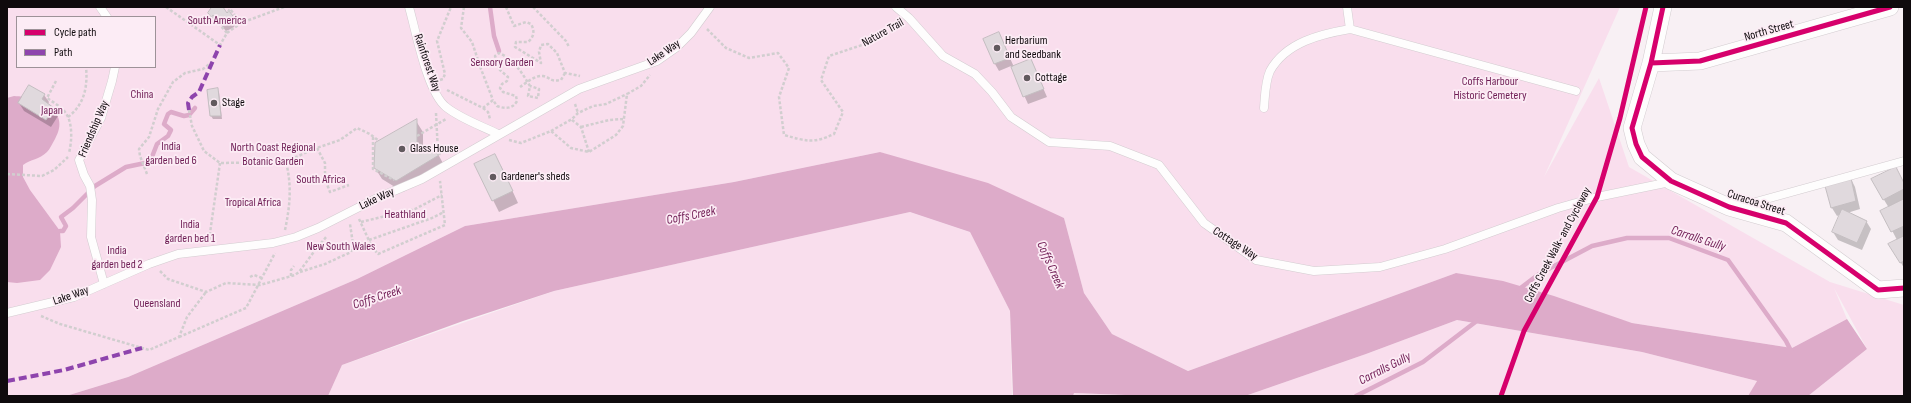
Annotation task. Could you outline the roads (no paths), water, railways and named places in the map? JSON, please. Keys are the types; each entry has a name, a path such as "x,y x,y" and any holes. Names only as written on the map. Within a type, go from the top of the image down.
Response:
{"street":[{"path":"1651,63 1663,7"},
{"name":"North Street","path":"1651,63 1700,61 1890,7"},
{"name":"Curacoa Street","path":"1651,63 1632,128 1636,144 1642,157 1671,181 1729,207 1786,223 1878,290 1904,288"}],"lane":[{"path":"100,7 106,16"},
{"name":"Rainforest Way","path":"409,7 431,82 443,105 498,134"},
{"name":"Lake Way","path":"7,313 74,297 152,263 178,254 296,237 343,216 375,199 422,179 563,97 600,81 630,72 658,61 676,47 700,22 710,7"},
{"name":"Cottage Way","path":"896,7 909,18 943,56 975,74 1012,117 1049,142 1110,146 1159,165 1204,223 1256,260 1314,271 1380,267 1445,250 1558,208 1597,197 1671,181"},
{"path":"1347,7 1350,29"},
{"path":"1264,108 1265,89 1270,71 1284,54 1304,41 1327,32 1350,29 1576,91"},
{"name":"Friendship Way","path":"104,284 91,238 91,193 80,160 101,118 112,81 114,68"},
{"path":"1736,208 1904,161"}],"water":[{"path":"14,96 42,102 56,113 59,120 59,129 49,149 41,157 23,165 23,177 30,190 60,231 61,247 50,270 40,280 17,283 7,282 7,98"},
{"name":"Coffs Creek","path":"880,152 988,183 1064,218 1084,293 1112,334 1188,371 1456,273 1503,281 1554,296 1632,323 1792,348 1847,319 1867,349 1808,396 1748,396 1757,381 1642,352 1457,320 1366,354 1245,396 1151,396 1074,393 1073,396 1013,396 1010,311 970,232 910,212 554,291 463,321 342,365 328,396 66,396 128,377 357,279 465,226 734,182"}],"waterway":[{"path":"490,7 494,36 499,51"},
{"path":"60,231 63,231 66,226 61,217 73,208 95,186 126,167 150,162 157,144 168,136 171,130 164,124 168,114 171,112 184,116 189,115 195,108"},
{"name":"Carralls Gully","path":"1518,290 1539,274 1592,246 1627,238 1669,238 1728,260 1786,341 1791,351"},
{"name":"Carralls Gully","path":"1356,396 1423,362 1478,320"}],"place":[{"name":"Herbarium and Seedbank","path":"997,48"},
{"name":"Cottage","path":"1027,78"},
{"name":"Stage","path":"214,103"},
{"name":"Glass House","path":"402,149"},
{"name":"Gardener's sheds","path":"493,177"}],"park label":[{"name":"South America","path":"217,21"},
{"name":"Sensory Garden","path":"502,63"},
{"name":"Coffs Harbour Historic Cemetery","path":"1490,89"},
{"name":"China","path":"142,95"},
{"name":"Japan","path":"52,111"},
{"name":"India garden bed 6","path":"171,154"},
{"name":"North Coast Regional Botanic Garden","path":"273,155"},
{"name":"South Africa","path":"321,180"},
{"name":"Tropical Africa","path":"253,203"},
{"name":"Heathland","path":"405,215"},
{"name":"India garden bed 1","path":"190,232"},
{"name":"New South Wales","path":"341,247"},
{"name":"India garden bed 2","path":"117,258"},
{"name":"Queensland","path":"157,304"}]}
